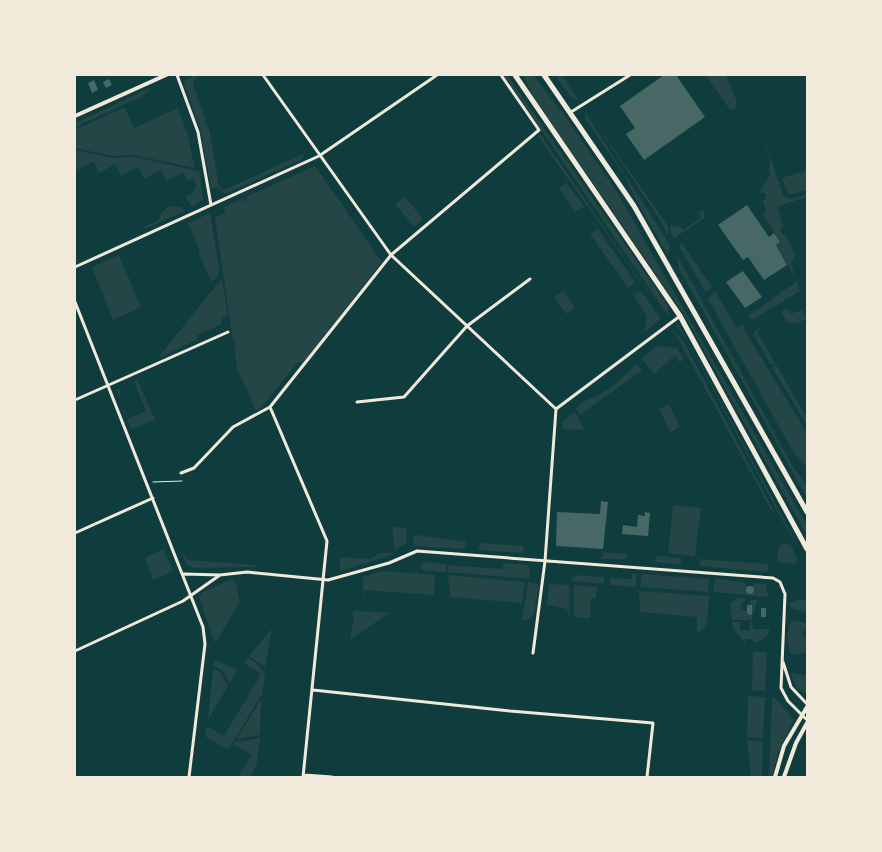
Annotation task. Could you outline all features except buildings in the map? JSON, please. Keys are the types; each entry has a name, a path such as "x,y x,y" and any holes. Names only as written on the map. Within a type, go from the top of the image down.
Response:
{"main road":[{"path":"514,75 680,316 807,549"},
{"path":"544,75 634,206 807,512"}],"street":[{"path":"75,116 166,75"},
{"path":"177,75 198,132 211,205"},
{"path":"263,75 391,255 556,409"},
{"path":"75,267 319,156 437,75"},
{"path":"181,473 194,468 233,427 270,407 391,255 539,130 501,75"},
{"path":"571,112 630,75"},
{"path":"357,402 404,397 467,326 530,279"},
{"path":"75,302 201,618 205,644 189,777"},
{"path":"533,653 545,561 556,409 680,316"},
{"path":"75,400 228,332"},
{"path":"270,407 325,535 327,547 304,776 332,777"},
{"path":"75,533 153,498"},
{"path":"184,574 220,575 247,572 323,580 360,572 417,551 775,579 780,582 785,594 781,688 785,698 807,721 796,742 784,777"},
{"path":"75,650 192,596 220,575"},
{"path":"782,656 787,681 794,692 807,704"},
{"path":"313,690 501,710 653,723 646,777"},
{"path":"775,777 784,746 807,707"}],"path":[{"path":"152,482 182,481"}],"shaded area":[{"path":"198,75 193,84 210,133 219,187 224,190 305,153 302,159 225,194 216,187 211,188 201,132 183,81"},
{"path":"504,75 507,75 668,306 668,316"},
{"path":"522,75 533,75 563,113 617,192 807,525 807,536 686,318 538,103"},
{"path":"555,75 562,75 578,100 571,97"},
{"path":"705,75 726,75 737,102 736,108 731,111"},
{"path":"152,87 143,96 75,127 75,123"},
{"path":"125,107 134,128 178,108 187,133 195,168 134,155 113,156 75,148 75,130"},
{"path":"585,112 670,245 668,255 634,196 625,176 585,119"},
{"path":"588,112 668,226 668,235 658,217"},
{"path":"756,112 783,195 791,199 807,194 807,197 778,206 783,227 780,228 789,240 795,257 791,263 795,277 776,245 780,242 763,215 766,212 763,200 766,200 765,193 759,193 770,175 769,162 771,161"},
{"path":"540,134 667,319 538,136"},
{"path":"75,150 113,158 134,157 200,172 203,199 192,207 185,197 194,192 193,189 197,187 193,179 188,181 183,173 166,181 161,170 144,179 138,167 121,176 115,164 99,173 93,161 78,170 75,163"},
{"path":"315,166 382,262 303,363 298,362 262,407 256,411 237,368 234,345 236,346 236,343 233,341 215,218 225,213 224,207 243,198 245,202 247,201 246,197"},
{"path":"807,170 807,190 788,195 782,178"},
{"path":"567,183 584,207 575,212 559,188"},
{"path":"405,197 423,219 414,227 395,204"},
{"path":"169,206 181,207 185,211 145,229 144,227 159,220 161,213"},
{"path":"703,210 705,213 704,218 674,238 671,233 670,224 675,227 679,226 683,230 701,218 698,213"},
{"path":"210,213 219,268 217,278 211,281 198,253 200,252 188,223"},
{"path":"598,229 635,282 628,288 590,234"},
{"path":"682,243 712,287 706,292 679,247"},
{"path":"676,254 791,463 807,486 807,498 679,268"},
{"path":"119,255 141,307 113,320 92,267"},
{"path":"222,278 228,316 221,317 222,324 197,335 198,339 157,359"},
{"path":"797,281 800,291 752,320 749,316 751,314"},
{"path":"563,291 575,307 567,314 554,297"},
{"path":"715,291 737,328 745,324 744,329 807,433 807,468 794,453 708,299"},
{"path":"637,292 642,292 661,319 644,332 647,316 633,295"},
{"path":"787,308 790,314 802,310 806,319 795,324 786,321 781,312"},
{"path":"675,325 679,326 683,332 802,553 782,520 687,340"},
{"path":"671,326 685,344 777,517 771,510"},
{"path":"761,326 762,328 757,332 807,418 807,425 772,367 775,366 773,363 771,365 753,334"},
{"path":"657,346 677,348 684,360 679,362 675,355 654,374 641,358"},
{"path":"635,365 638,365 642,370 580,415 576,409 582,402 599,395 623,377"},
{"path":"137,379 155,420 131,429 117,391 120,388 120,398 128,419 146,411 134,382"},
{"path":"669,404 680,427 670,432 659,409"},
{"path":"575,412 585,430 562,429 562,422"},
{"path":"673,505 701,508 695,556 668,553"},
{"path":"392,527 407,528 406,543 395,550"},
{"path":"417,535 466,542 466,545 462,549 414,546 413,537"},
{"path":"480,543 524,546 523,553 478,550"},
{"path":"782,543 790,545 795,553 793,555 798,558 795,564 777,562 778,549"},
{"path":"164,549 173,571 153,580 145,558"},
{"path":"182,552 188,560 256,565 256,567 194,568 187,565"},
{"path":"603,552 627,554 626,559 597,559 602,557"},
{"path":"379,553 392,553 392,555 340,571 340,557 371,559"},
{"path":"656,556 681,558 681,565 655,562"},
{"path":"699,559 769,564 768,572 700,566"},
{"path":"422,562 447,564 446,572 422,570"},
{"path":"504,563 527,565 530,569 529,579 448,572 449,565 502,569"},
{"path":"383,571 435,575 434,595 364,590 363,605 363,577"},
{"path":"632,574 636,574 636,587 610,585 610,578 632,579"},
{"path":"642,574 709,579 708,592 640,587"},
{"path":"448,575 525,582 522,603 450,597"},
{"path":"573,575 604,577 604,584 572,581"},
{"path":"715,578 747,583 746,592 753,593 753,583 766,584 768,597 713,592"},
{"path":"232,579 236,584 240,602 216,642 214,641 199,597 203,592"},
{"path":"528,582 539,584 534,614 528,620 522,620"},
{"path":"549,584 569,585 569,617 567,609 547,605"},
{"path":"574,585 597,587 596,598 591,598 590,618 574,617"},
{"path":"639,591 709,596 707,624 700,632 697,631 697,617 640,612"},
{"path":"738,598 745,598 745,602 742,602 741,610 747,611 747,614 751,615 750,600 757,600 752,620 732,620 730,604"},
{"path":"797,600 807,600 807,613 791,608 789,603"},
{"path":"356,610 389,613 350,640 354,617 352,614"},
{"path":"792,620 807,623 807,628 802,633 807,640 807,652 792,655 790,651 788,633"},
{"path":"732,622 740,622 740,630 750,630 750,622 752,622 753,629 769,629 769,634 758,642 754,642 754,639 745,639 745,644 733,628"},
{"path":"272,629 265,667 249,656"},
{"path":"753,651 767,653 765,691 752,690"},
{"path":"248,658 255,662 265,673 262,694 228,750 205,736 207,726 224,736 261,674 244,663"},
{"path":"215,660 237,670 230,683 222,670 214,666"},
{"path":"213,669 220,672 228,686 208,720"},
{"path":"790,673 807,675 807,694 797,689"},
{"path":"748,696 765,697 763,738 747,737"},
{"path":"772,698 778,700 794,720 778,753 772,777 769,777"},
{"path":"261,699 260,735 237,739"},
{"path":"260,738 257,764 250,777 238,777 251,755 234,744 235,742"},
{"path":"747,740 763,742 762,777 751,777"}]}
